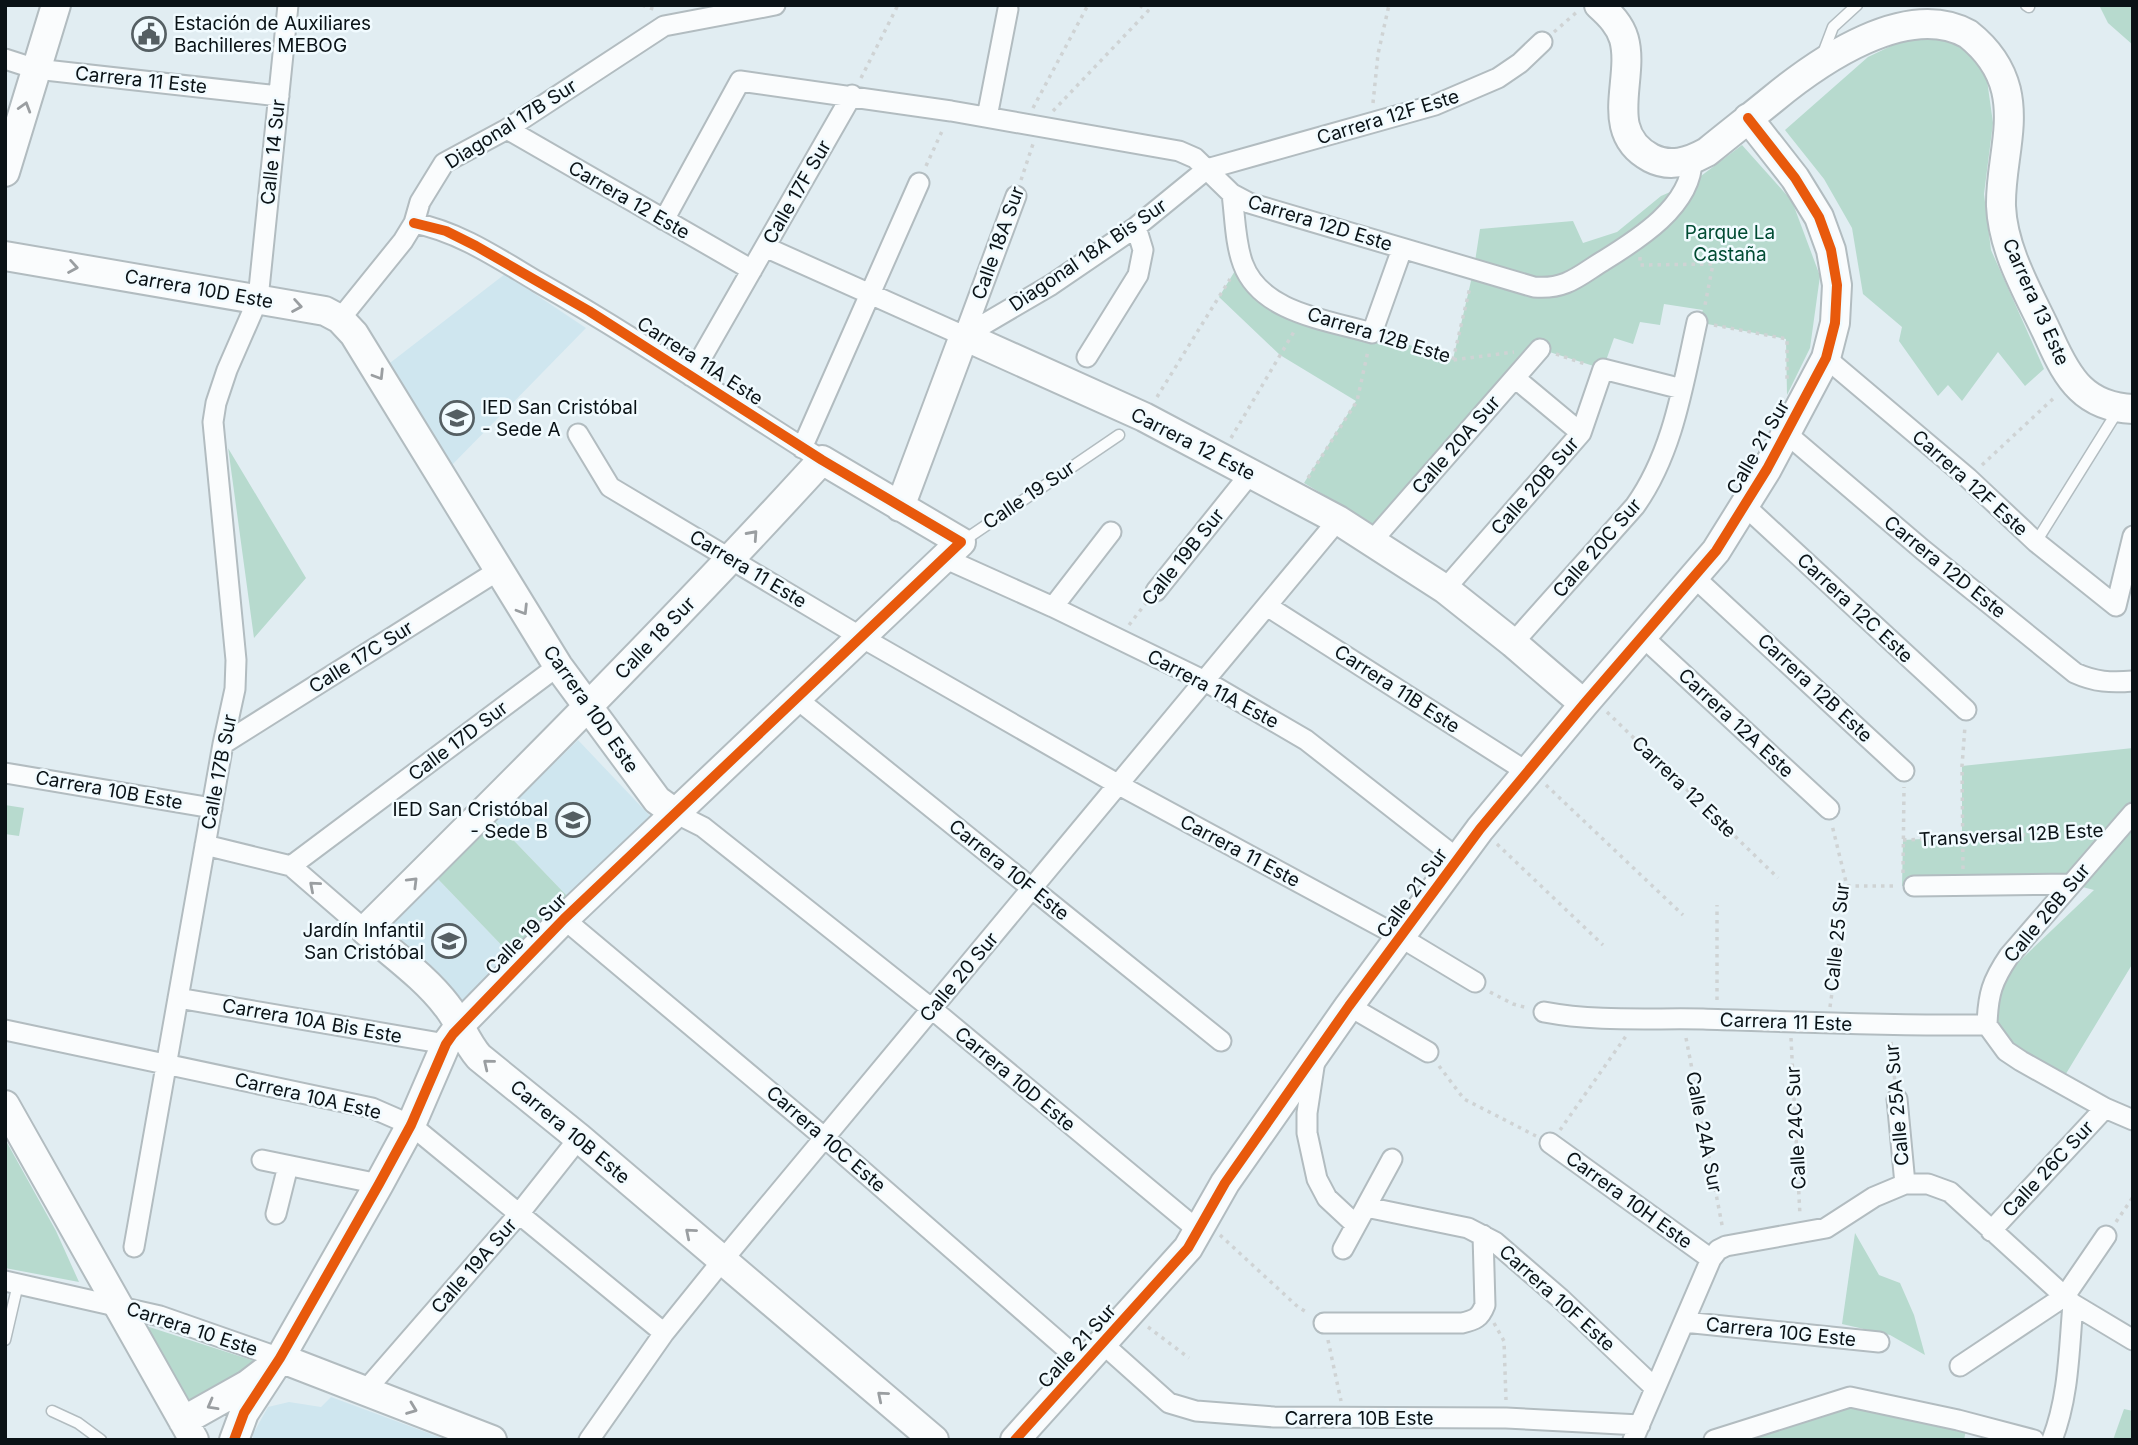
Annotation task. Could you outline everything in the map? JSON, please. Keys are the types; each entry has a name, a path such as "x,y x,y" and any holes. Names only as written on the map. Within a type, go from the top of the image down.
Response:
{"street":[{"name":"Calle 14 Sur","path":"258,299 288,5"},
{"name":"Diagonal 17B Sur","path":"340,319 404,241 414,223 420,202 444,163 507,129 664,26 775,5"},
{"path":"1599,5 1615,20 1624,40 1626,52 1623,108 1626,127 1633,144 1658,162 1676,164 1692,160"},
{"path":"5,172 36,69 51,7"},
{"path":"987,117 1009,9"},
{"name":"Carrera 13 Este","path":"1692,160 1707,152 1821,60 1867,32 1891,24 1926,18 1944,20 1961,28 1991,56 2001,73 2009,115 2002,179 2003,225 2014,260 2071,381 2095,400 2126,409"},
{"name":"Carrera 12F Este","path":"1207,169 1435,105 1468,93 1498,78 1542,42"},
{"name":"Carrera 11 Este","path":"5,59 36,69 279,96"},
{"name":"Carrera 12D Este","path":"664,220 740,81 852,95 1179,150 1195,158 1232,194 1249,203 1474,268 1524,286 1544,288 1574,279 1653,227 1675,201 1692,171 1692,160"},
{"name":"Calle 17F Sur","path":"691,376 852,95"},
{"name":"Calle 21 Sur","path":"1015,1440 1180,1257 1225,1183 1349,1006 1402,938 1480,828 1716,551 1787,434 1826,358 1836,323 1834,266 1826,233 1809,198 1748,118"},
{"name":"Carrera 12 Este","path":"507,129 752,270"},
{"name":"Diagonal 18A Bis Sur","path":"964,336 1051,285 1136,227 1207,169"},
{"name":"Calle 18 Sur","path":"365,930 587,708 731,559 812,454 870,295 919,183"},
{"name":"Carrera 12B Este","path":"1232,194 1241,261 1252,281 1268,297 1277,304 1372,333"},
{"name":"Calle 18A Sur","path":"900,507 1016,196"},
{"name":"Carrera 11A Este","path":"414,223 446,231 589,311 900,507 952,550 1053,607 1205,681 1306,740 1458,859"},
{"path":"1087,357 1138,275 1143,250 1136,227"},
{"name":"Carrera 12 Este","path":"765,247 1144,417 1338,520 1445,589 1587,700"},
{"path":"1372,333 1402,249"},
{"name":"Carrera 10D Este","path":"5,256 325,311 340,319 354,334 558,666 657,800 703,827 1201,1226"},
{"name":"Calle 17B Sur","path":"134,1247 223,744 235,690 236,660 214,422 216,403 227,370 258,299"},
{"name":"Calle 20C Sur","path":"1513,643 1644,494 1665,450 1698,322"},
{"name":"Calle 20A Sur","path":"1371,541 1540,349"},
{"name":"Carrera 12F Este","path":"1826,358 1968,478 2036,542 2116,606 2133,536"},
{"path":"1603,369 1682,389"},
{"name":"Calle 20B Sur","path":"1445,589 1581,433 1603,369"},
{"path":"1515,377 1581,433"},
{"name":"Carrera 11 Este","path":"578,434 610,486 861,637 1119,785 1402,938 1475,982"},
{"name":"Carrera 12D Este","path":"1787,434 1923,550 2075,673 2092,681 2133,681"},
{"name":"Calle 19B Sur","path":"1156,591 1250,474"},
{"name":"Carrera 12C Este","path":"1745,506 1966,710"},
{"name":"Calle 20 Sur","path":"589,1440 664,1333 722,1261 1338,520"},
{"path":"1053,607 1111,532"},
{"name":"Calle 19 Sur","path":"234,1440 244,1413 280,1358 411,1125 453,1035 564,919 952,550"},
{"name":"Calle 17C Sur","path":"223,744 499,570"},
{"name":"Carrera 12B Este","path":"1694,577 1904,771"},
{"name":"Carrera 11B Este","path":"1267,606 1528,771"},
{"name":"Carrera 12A Este","path":"1643,637 1829,809"},
{"name":"Calle 17D Sur","path":"291,866 558,666"},
{"name":"Carrera 10F Este","path":"797,698 1221,1041"},
{"name":"Carrera 10B Este","path":"5,772 212,808"},
{"name":"Calle 26B Sur","path":"1987,1025 1989,990 1995,976 2009,956 2133,813"},
{"name":"Carrera 10B Este","path":"205,845 291,866 435,992 453,1035 466,1042 479,1057 579,1138 934,1440"},
{"path":"1908,886 2071,884"},
{"name":"Carrera 10C Este","path":"564,919 825,1138 1093,1354"},
{"name":"Carrera 10A Bis Este","path":"178,998 453,1035"},
{"path":"1349,1006 1428,1052"},
{"name":"Carrera 11 Este","path":"1544,1012 1587,1019 1682,1019 1890,1026 1987,1025"},
{"path":"1987,1025 2006,1051 2021,1061 2105,1108 2133,1120"},
{"name":"Carrera 10A Este","path":"5,1030 372,1108 411,1125 664,1333"},
{"path":"1317,1052 1307,1113 1307,1133 1317,1179 1327,1198 1356,1225"},
{"name":"Calle 25A Sur","path":"1897,1099 1905,1184"},
{"path":"5,1105 118,1306 185,1433"},
{"name":"Calle 26C Sur","path":"1991,1231 2105,1108"},
{"name":"Calle 19A Sur","path":"365,1391 519,1215 579,1138"},
{"name":"Carrera 10H Este","path":"1550,1143 1711,1259 1718,1250 1726,1246"},
{"path":"1343,1249 1392,1159"},
{"path":"262,1160 379,1184"},
{"path":"276,1214 288,1166"},
{"path":"1726,1246 1801,1234 1837,1223 1874,1197 1905,1184 1928,1184 1950,1192 2069,1300 2133,1340"},
{"name":"Carrera 10F Este","path":"1366,1207 1458,1226 1495,1242 1561,1299 1655,1388"},
{"path":"1324,1323 1474,1321 1481,1315 1485,1305 1483,1235"},
{"path":"2052,1440 2066,1390 2069,1300 2106,1236"},
{"path":"1636,1432 1711,1259"},
{"name":"Carrera 10 Este","path":"12,1283 118,1306 206,1331 492,1440"},
{"path":"1960,1366 2069,1300"},
{"name":"Carrera 10G Este","path":"1684,1322 1879,1342"},
{"name":"Carrera 10B Este","path":"1093,1354 1178,1408 1196,1411 1274,1418 1506,1418 1636,1432"},
{"name":"Calle 19 Sur","path":"185,1433 280,1358"},
{"path":"1714,1440 1850,1397 1958,1420 2034,1440"}],"lane":[{"path":"1821,60 1833,27 1857,5"},
{"path":"2036,542 2126,409"},
{"name":"Calle 19 Sur","path":"952,550 1119,435"},
{"path":"5,1340 12,1283"},
{"path":"52,1411 78,1423 100,1440"}],"path":[{"path":"852,95 898,5"},
{"path":"1032,124 1088,5"},
{"path":"1373,122 1375,75 1389,5"},
{"path":"1542,42 1584,5"},
{"path":"919,183 951,111"},
{"path":"1640,238 1640,265 1713,264 1704,310 1698,322 1787,339 1787,395"},
{"path":"1144,417 1241,261"},
{"path":"1453,360 1474,268"},
{"path":"1219,457 1305,313"},
{"path":"1295,498 1357,401 1372,333"},
{"path":"1968,478 2071,381"},
{"path":"1963,887 1962,766 1966,710"},
{"path":"1528,771 1683,915"},
{"path":"1847,886 1908,886 1903,840 1904,771"},
{"path":"1480,828 1602,945"},
{"path":"1717,905 1717,1020"},
{"path":"1475,982 1513,1004 1544,1012"},
{"path":"1550,1143 1637,1020"},
{"path":"2106,1236 2133,1198"},
{"path":"1201,1226 1298,1307 1324,1323 1345,1419"},
{"path":"1485,1305 1504,1341 1506,1418"},
{"path":"1130,1314 1189,1358"}],"shaded area":[{"name":"IED San Cristóbal - Sede A","path":"505,274 586,328 447,470 386,366"},
{"name":"IED San Cristóbal - Sede B","path":"578,740 652,818 569,898 495,821"},
{"name":"Jardín Infantil San Cristóbal","path":"437,878 511,955 462,1003 388,927"},
{"path":"331,1397 447,1440 253,1440 253,1434 268,1407 289,1402 321,1407"}],"green space":[{"path":"2099,5 2133,5 2133,45 2108,23"},
{"path":"1912,36 1945,38 1974,54 1987,80 1993,123 1984,194 1991,250 2044,369 2025,386 1998,352 1962,401 1948,385 1938,396 1899,341 1902,327 1863,294 1852,228 1824,179 1785,130 1868,57"},
{"name":"Parque La Castaña","path":"1742,145 1792,201 1820,276 1810,348 1787,395 1786,339 1697,322 1703,310 1664,304 1660,325 1640,322 1633,344 1614,338 1603,369 1540,349 1529,350 1373,524 1304,483 1356,401 1280,355 1219,297 1241,261 1259,290 1372,333 1453,359 1480,229 1573,221 1583,243 1617,232 1661,196 1693,182"},
{"path":"228,448 306,578 254,638"},
{"path":"2133,748 2133,963 2064,1077 2006,1038 1996,1023 2000,993 2008,972 2094,890 2071,884 1902,886 1903,840 1962,837 1962,766"},
{"path":"5,805 24,808 19,836 5,834"},
{"path":"495,821 569,898 511,955 437,878"},
{"path":"5,1139 56,1231 79,1282 5,1268"},
{"path":"1855,1233 1879,1275 1900,1283 1914,1315 1925,1355 1890,1335 1842,1324"},
{"path":"140,1324 264,1364 188,1405"},
{"path":"1859,1402 1967,1425 1964,1440 1744,1440"},
{"path":"2124,1409 2133,1411 2133,1440 2113,1440"}],"cycle path":[{"path":"1015,1440 1188,1248 1225,1183 1349,1006 1480,829 1716,551 1767,469 1826,358 1835,323 1837,285 1831,250 1819,217 1795,178 1748,118"},
{"path":"234,1440 244,1413 280,1358 411,1125 446,1044 453,1034 564,919 961,542 822,460 589,311 476,246 446,231 414,223"}],"place":[{"name":"Estación de Auxiliares Bachilleres MEBOG","path":"149,34"},
{"name":"IED San Cristóbal - Sede A","path":"457,418"},
{"name":"IED San Cristóbal - Sede B","path":"573,820"},
{"name":"Jardín Infantil San Cristóbal","path":"449,941"}]}
